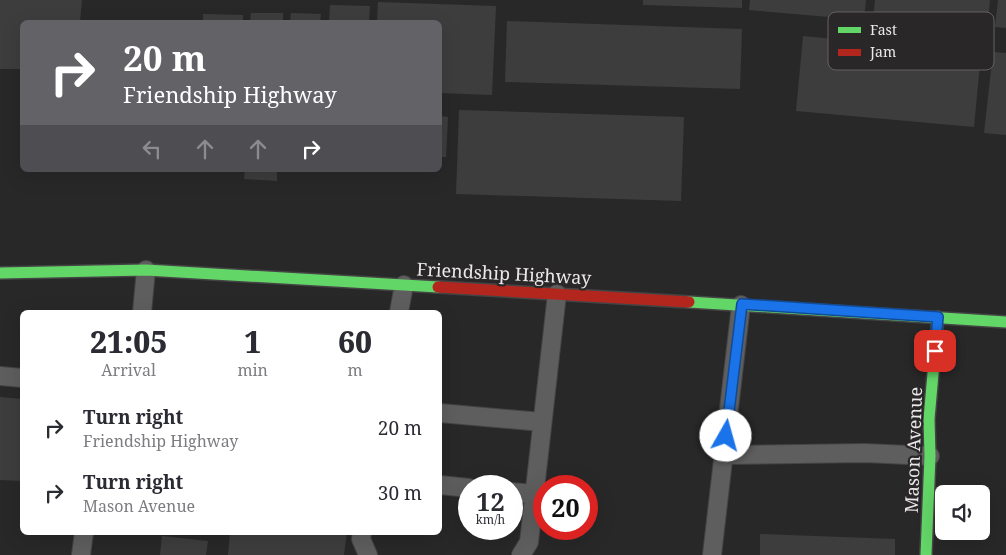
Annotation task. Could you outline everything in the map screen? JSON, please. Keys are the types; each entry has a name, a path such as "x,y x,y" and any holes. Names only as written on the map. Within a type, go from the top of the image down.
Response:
{"main road":[{"name":"Friendship Highway","path":"0,273 146,270 742,304 1006,322"},
{"name":"Mason Avenue","path":"926,555 930,456 929,419 938,317"}],"lane":[{"path":"142,310 146,270"},
{"path":"399,310 404,285"},
{"path":"536,475 557,294"},
{"path":"712,555 742,304"},
{"path":"0,376 20,378"},
{"path":"442,412 542,422"},
{"path":"724,455 865,453 930,456"},
{"path":"442,486 458,487"},
{"path":"522,555 529,542 533,504"},
{"path":"81,555 84,535"},
{"path":"362,535 361,539 368,555"}],"building":[{"path":"0,0 82,0 80,20 20,20 20,69 0,69"},
{"path":"643,0 742,0 742,8 643,5"},
{"path":"750,0 866,0 865,12 828,12 828,17 749,10"},
{"path":"875,0 990,0 989,12 874,12"},
{"path":"998,0 1006,0 1006,28 995,27"},
{"path":"378,2 496,6 492,95 442,93 442,20 377,20"},
{"path":"330,5 370,6 369,20 329,20"},
{"path":"251,13 283,13 283,20 250,20"},
{"path":"291,13 321,14 320,20 290,20"},
{"path":"203,14 243,15 243,20 203,20"},
{"path":"507,21 742,29 740,89 505,82"},
{"path":"803,36 828,38 828,70 979,70 974,127 796,111"},
{"path":"994,52 1006,53 1006,135 984,133 991,70 994,70"},
{"path":"459,110 684,117 681,201 456,194"},
{"path":"442,116 448,117 446,157 442,157"},
{"path":"245,172 277,172 277,181 244,179"},
{"path":"0,397 20,399 20,481 0,480"},
{"path":"760,534 895,539 895,555 760,555"},
{"path":"230,535 347,535 344,555 228,555"},
{"path":"162,536 208,541 206,555 160,555"}],"traffic: fast":[{"path":"0,273 146,270 438,287"},
{"path":"689,302 1006,322"},
{"path":"926,555 930,456 929,419 938,317"}],"traffic: jam":[{"path":"438,287 689,302"}],"route":[{"path":"726,436 742,304 938,317 935,351"}]}
